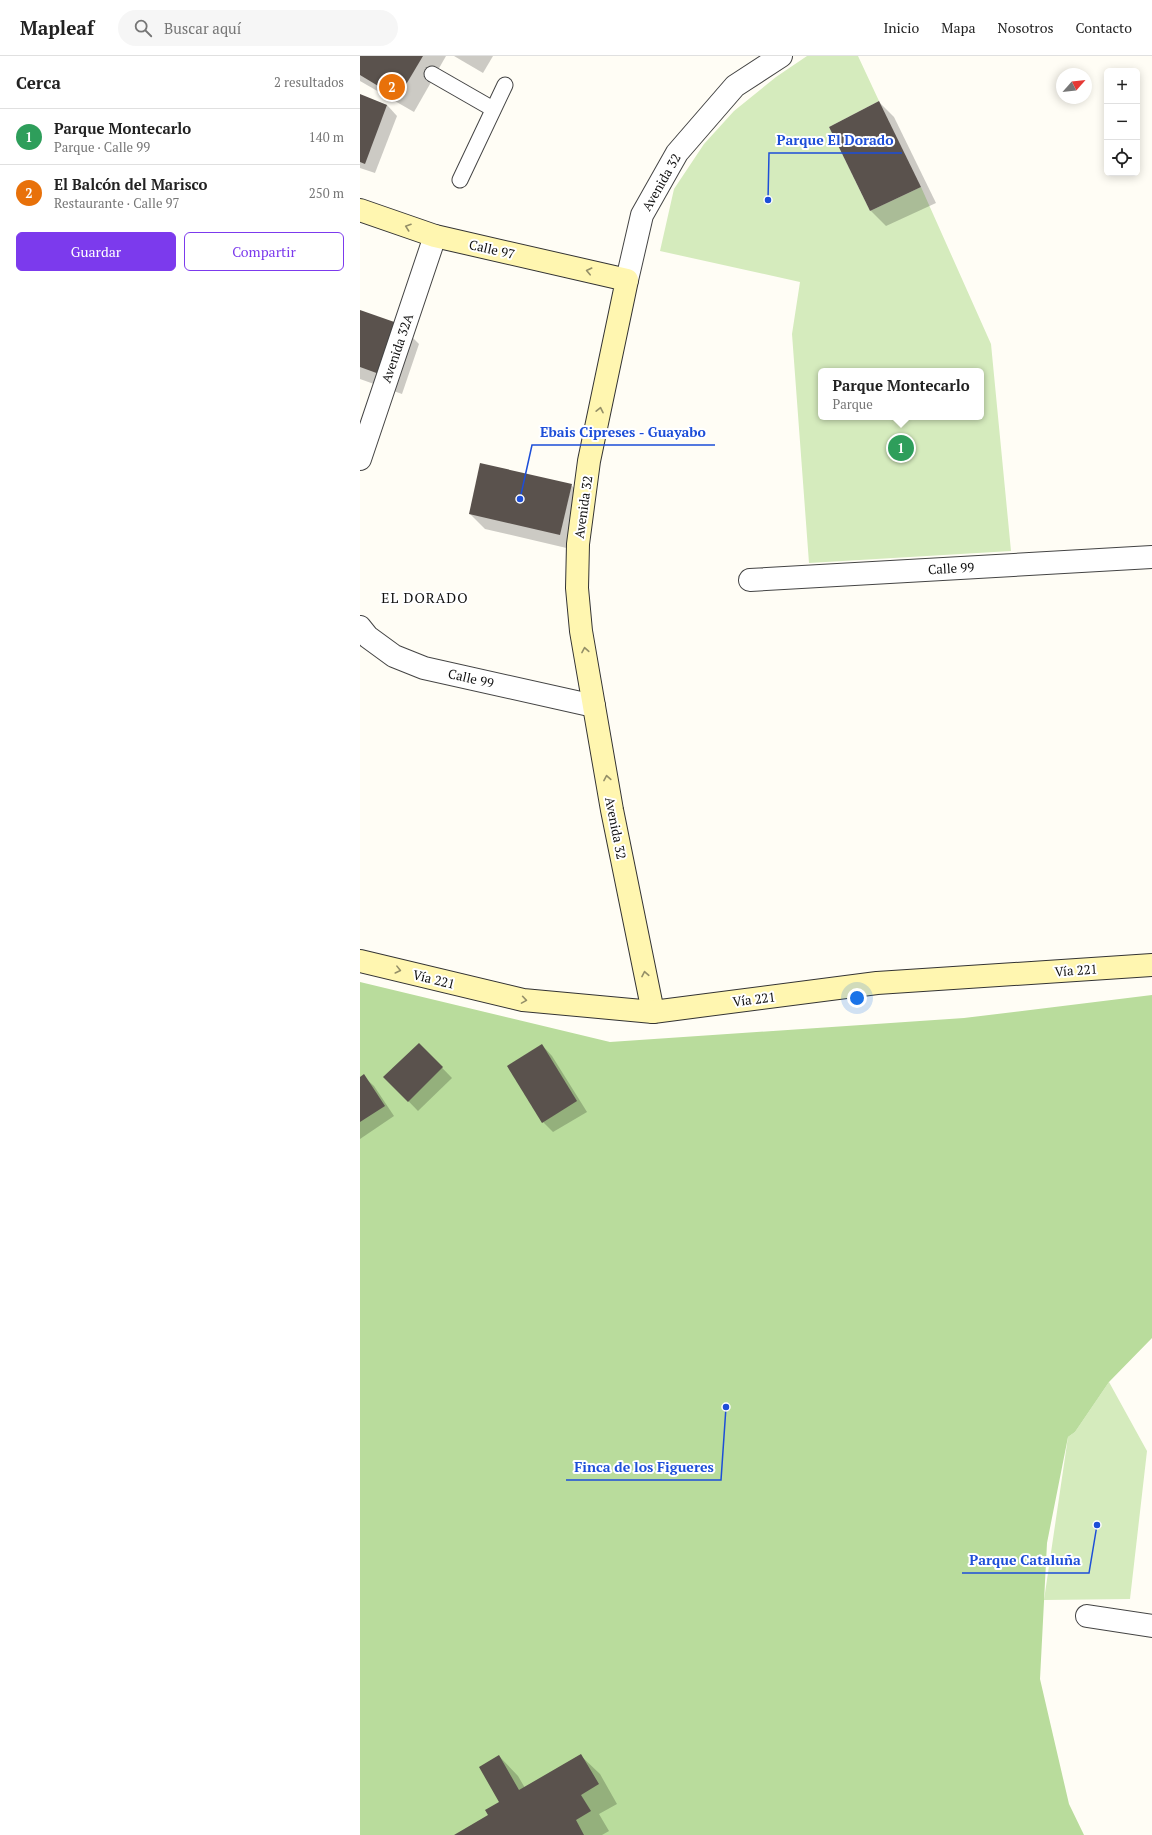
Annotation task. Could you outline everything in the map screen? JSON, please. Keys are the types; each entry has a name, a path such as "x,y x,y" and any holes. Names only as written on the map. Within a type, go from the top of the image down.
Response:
{"street":[{"name":"Avenida 32","path":"653,1012 612,810 581,631 577,588 578,544 589,461 642,215 677,153 735,86 781,56"},
{"name":"Calle 97","path":"360,210 435,236 627,280"},
{"name":"Avenida 32A","path":"360,459 435,236"},
{"name":"Calle 99","path":"750,580 1152,557"},
{"name":"Calle 99","path":"360,627 368,637 394,656 424,668 594,706"},
{"name":"Vía 221","path":"360,961 523,1000 653,1012 877,983 1152,965"},
{"path":"1087,1616 1152,1626"}],"lane":[{"path":"432,74 493,109"},
{"path":"460,180 505,84"}],"green space":[{"path":"807,56 858,56 879,101 829,127 870,211 921,187 991,344 1011,551 809,563 792,334 800,282 660,251 674,189 704,144 734,111 776,77"},
{"path":"360,982 610,1042 964,1018 1152,995 1152,1338 1109,1382 1075,1432 1068,1437 1047,1543 1040,1679 1069,1804 1084,1835 360,1835"},
{"path":"1109,1382 1147,1451 1130,1599 1044,1600 1068,1437 1075,1432"}],"building":[{"path":"360,56 423,56 398,98 360,75"},
{"path":"360,94 387,105 365,164 360,162"},
{"path":"879,101 921,187 870,211 829,127"},
{"path":"360,310 400,324 382,375 360,367"},
{"path":"480,463 572,484 560,535 469,514"},
{"path":"419,1043 443,1067 408,1102 383,1077"},
{"path":"542,1044 577,1101 542,1123 507,1066"},
{"path":"364,1074 385,1106 360,1122 360,1077"},
{"path":"581,1754 599,1784 581,1795 591,1811 576,1820 584,1835 454,1835 488,1815 485,1810 499,1802 479,1767 499,1755 519,1790"}],"place":[{"name":"El Balcón del Marisco","path":"392,87"},
{"name":"Parque El Dorado","path":"768,200"},
{"name":"Parque Montecarlo","path":"901,448"},
{"name":"Ebais Cipreses - Guayabo","path":"520,499"},
{"name":"Finca de los Figueres","path":"726,1407"},
{"name":"Parque Cataluña","path":"1097,1525"}],"district":[{"name":"EL DORADO","path":"425,597"}]}
